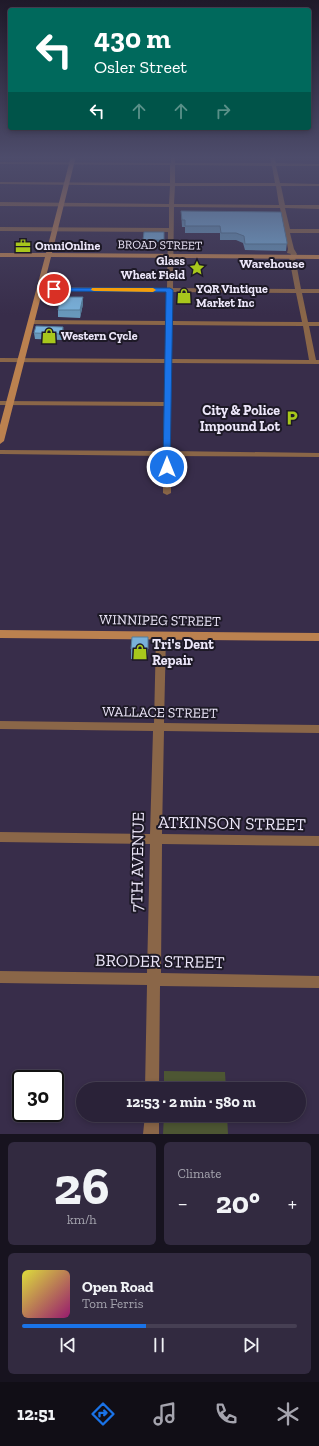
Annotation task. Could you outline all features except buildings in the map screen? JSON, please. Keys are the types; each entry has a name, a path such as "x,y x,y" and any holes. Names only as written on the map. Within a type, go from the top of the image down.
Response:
{"street":[{"path":"0,441 61,209"},
{"path":"167,493 167,404 173,209"},
{"path":"0,360 316,362 306,324 283,209"},
{"path":"0,229 172,230"},
{"path":"287,231 319,231"},
{"name":"BROAD STREET","path":"0,255 171,258 292,255 319,257"},
{"name":"BROAD STREET","path":"292,255 319,261"},
{"name":"BROAD STREET","path":"0,259 48,257"},
{"path":"40,289 319,290"},
{"path":"31,322 319,324"},
{"path":"0,403 167,404"},
{"path":"0,452 319,455"},
{"name":"WINNIPEG STREET","path":"0,634 319,637"},
{"name":"7TH AVENUE","path":"152,1082 161,636"},
{"name":"WALLACE STREET","path":"0,725 319,729"},
{"name":"ATKINSON STREET","path":"0,837 319,841"},
{"name":"BRODER STREET","path":"0,977 319,982"},
{"path":"151,1134 152,1122"}],"green space":[{"path":"164,1071 225,1072 226,1082 164,1082"},
{"path":"164,1122 227,1122 228,1134 163,1134"}],"slow traffic":[{"path":"94,290 153,290"}],"place":[{"name":"OmniOnline","path":"23,246"},
{"name":"Glass Wheat Field","path":"197,268"},
{"name":"YQR Vintique Market Inc","path":"184,296"},
{"name":"Western Cycle","path":"49,336"},
{"name":"City & Police Impound Lot","path":"292,418"},
{"name":"Tri's Dent Repair","path":"140,652"}],"district":[{"name":"Warehouse","path":"272,263"}],"route":[{"path":"54,289 170,290 167,467"}]}
